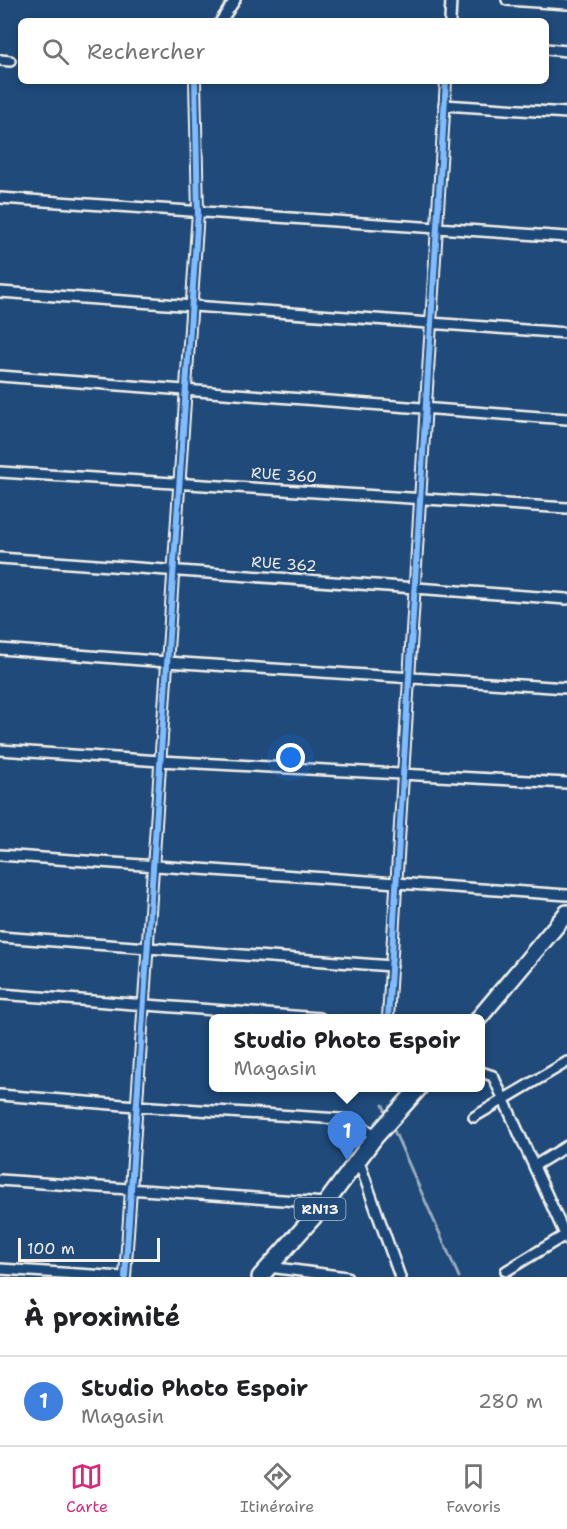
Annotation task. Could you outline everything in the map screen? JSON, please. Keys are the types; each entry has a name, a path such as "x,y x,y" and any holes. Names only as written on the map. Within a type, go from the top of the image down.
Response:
{"main road":[{"path":"482,1014 567,914"},
{"name":"RN13","path":"265,1272 326,1203 375,1137 415,1092"}],"street":[{"path":"223,18 235,0"},
{"path":"450,18 451,0"},
{"path":"507,0 567,4"},
{"path":"549,49 567,51"},
{"path":"0,1269 124,1277 198,212 195,84"},
{"path":"388,1014 446,84"},
{"path":"444,105 567,113"},
{"path":"0,198 567,237"},
{"path":"0,292 567,333"},
{"path":"0,376 567,419"},
{"name":"RUE 360","path":"0,472 567,508"},
{"name":"RUE 362","path":"0,558 567,599"},
{"path":"0,649 567,688"},
{"path":"0,750 567,783"},
{"path":"0,855 567,895"},
{"path":"0,937 392,966"},
{"path":"0,994 270,1014"},
{"path":"474,1117 567,1062"},
{"path":"485,1074 493,1076 566,1236 506,1271"},
{"path":"0,1095 354,1120 375,1137"},
{"path":"534,1166 567,1146"},
{"path":"358,1159 400,1277"},
{"path":"0,1180 326,1203"},
{"path":"265,1272 347,1277"}],"waterway":[{"path":"383,1105 387,1115"},
{"path":"392,1126 459,1277"}],"cycle path":[{"path":"125,1277 198,212 195,84"},
{"path":"388,1014 446,84"}],"place":[{"name":"Studio Photo Espoir","path":"347,1161"}]}
